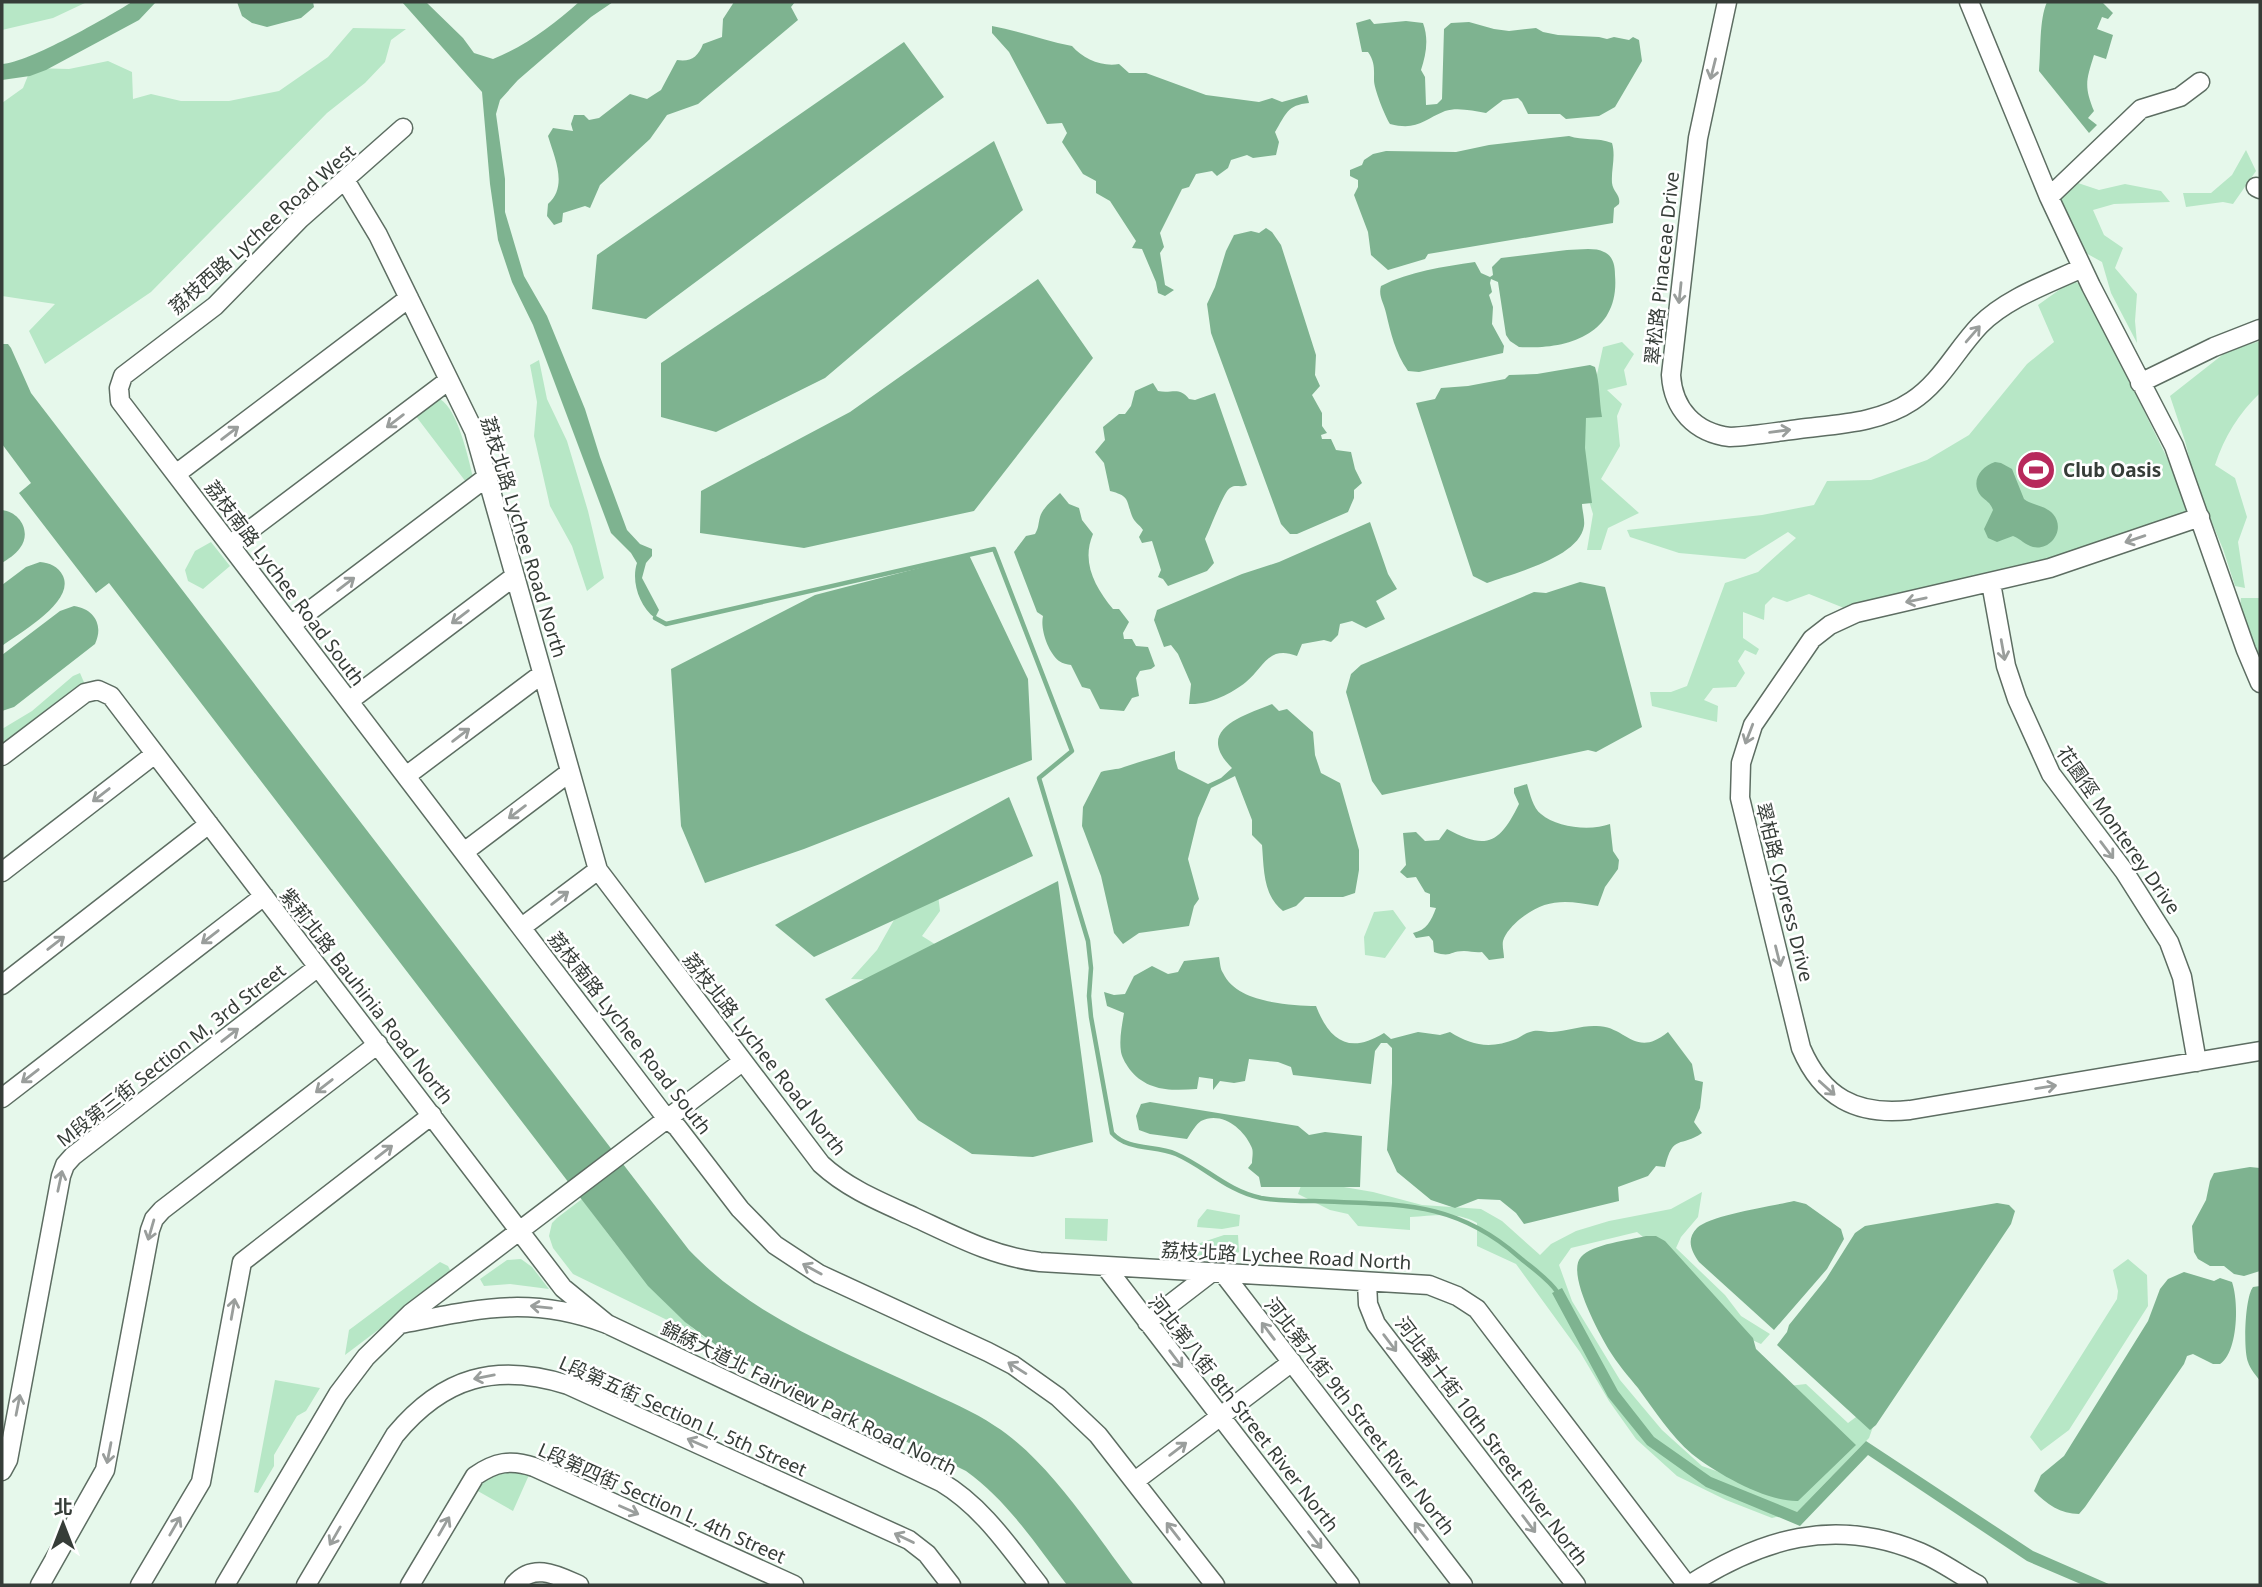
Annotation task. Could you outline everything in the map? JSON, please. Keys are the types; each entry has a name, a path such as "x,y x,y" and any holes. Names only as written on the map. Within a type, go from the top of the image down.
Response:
{"street":[{"name":"翠松路 Pinaceae Drive","path":"1727,2 1698,138 1671,375 1675,397 1694,424 1720,436 1739,437 1856,422 1886,414 1926,391 1969,337 1991,316 2014,301 2082,268"},
{"path":"1969,2 2049,197 2082,268 2174,446 2260,684"},
{"path":"2049,197 2141,109 2180,97 2200,82"},
{"name":"荔枝西路 Lychee Road West","path":"119,388 124,376 215,306 300,219 403,128"},
{"name":"荔枝北路 Lychee Road North","path":"345,180 378,235 474,430 598,870 821,1164 854,1189 995,1253 1025,1260 1429,1285 1457,1296 1477,1309 1688,1585"},
{"path":"176,474 409,298"},
{"path":"2140,383 2214,347 2260,329"},
{"path":"230,545 449,380"},
{"name":"荔枝南路 Lychee Road South","path":"119,388 120,401 124,407 667,1119 677,1127 747,1218 775,1245 819,1274 988,1352 1036,1380 1058,1397 1098,1435 1214,1585"},
{"path":"291,625 487,477"},
{"name":"翠柏路 Cypress Drive","path":"2200,517 2070,562 1991,583 1856,613 1830,625 1805,648 1753,724 1739,780 1743,815 1804,1057 1820,1082 1835,1095 1852,1104 1870,1110 1890,1112 2260,1051"},
{"path":"349,701 515,576"},
{"name":"花園徑 Monterey Drive","path":"1991,583 2006,666 2017,699 2051,774 2124,872 2169,942 2182,977 2197,1062"},
{"path":"406,776 542,674"},
{"name":"紫荊北路 Bauhinia Road North","path":"2,756 85,693 98,690 111,696 564,1287 607,1324"},
{"path":"2,872 155,754"},
{"path":"464,852 570,772"},
{"path":"2,985 209,824"},
{"path":"522,927 598,870"},
{"path":"2,1098 264,896"},
{"name":"M段第三街 Section M, 3rd Street","path":"2,1471 8,1460 65,1165 73,1156 318,967"},
{"path":"40,1585 106,1470 154,1219 378,1044"},
{"path":"226,1585 338,1394 366,1357 398,1324 742,1062"},
{"path":"141,1585 201,1482 242,1262 432,1115"},
{"name":"河北第八街 8th Street River North","path":"1105,1266 1350,1585"},
{"path":"1147,1322 1218,1273"},
{"name":"河北第九街 9th Street River North","path":"1218,1273 1292,1362 1463,1585"},
{"name":"河北第十街 10th Street River North","path":"1367,1282 1368,1304 1376,1324 1576,1585"},
{"path":"398,1324 484,1308 526,1306 567,1311 607,1324"},
{"name":"錦綉大道北 Fairview Park Road North","path":"607,1324 941,1482 966,1498 989,1521 1039,1585"},
{"path":"1135,1482 1292,1362"},
{"name":"L段第五街 Section L, 5th Street","path":"306,1585 395,1435 412,1413 434,1396 459,1383 486,1375 514,1373 541,1376 568,1385 909,1540 927,1554 951,1585"},
{"name":"L段第四街 Section L, 4th Street","path":"410,1585 475,1476 488,1466 503,1462 519,1462 534,1467 794,1585"},
{"path":"1688,1585 1752,1550 1793,1538 1836,1535 1869,1538 1920,1552 1978,1585"},
{"path":"514,1585 525,1575 546,1572 579,1585"}],"shaded area":[{"path":"2,2 87,2 53,18 2,30"},
{"path":"132,2 156,2 139,20 46,70 30,76 2,80 2,64 49,48"},
{"path":"237,2 313,2 314,7 301,18 267,27 252,23 242,16"},
{"path":"402,2 426,2 463,38 474,53 493,59 539,34 579,2 613,2 591,17 518,80 500,100 496,114 505,179 505,212 524,276 547,316 585,409 627,530 640,544 652,549 652,556 646,563 642,578 659,610 655,618 649,613 638,593 635,578 637,563 611,533 498,240 482,92"},
{"path":"734,2 795,2 791,7 798,20 698,104 667,115 650,139 600,185 590,208 585,206 563,213 562,222 554,225 547,216 548,204 554,197 559,181 548,136 553,128 573,131 571,124 574,115 584,115 589,120 599,118 630,94 647,99 661,90 677,60 693,58 703,44 722,37 723,19"},
{"path":"2047,2 2102,2 2113,13 2108,19 2102,17 2097,29 2113,35 2106,59 2094,55 2089,71 2087,89 2094,111 2088,118 2097,125 2089,133 2039,71 2041,26"},
{"path":"1370,19 1374,24 1406,21 1423,23 1426,47 1421,70 1425,77 1426,105 1437,104 1442,99 1444,29 1451,23 1469,22 1509,31 1536,28 1558,35 1607,39 1614,37 1629,40 1633,37 1639,40 1642,61 1615,107 1599,116 1566,119 1560,114 1528,114 1518,98 1503,100 1486,113 1450,110 1419,124 1399,126 1390,124 1388,120 1376,90 1372,59 1368,52 1362,52 1356,23"},
{"path":"992,26 1072,46 1093,61 1119,64 1129,73 1146,73 1206,95 1259,102 1272,98 1282,102 1307,95 1309,103 1291,108 1285,115 1275,132 1279,142 1276,155 1253,158 1247,155 1231,160 1228,168 1217,176 1212,171 1196,174 1189,187 1182,189 1160,233 1164,247 1160,253 1165,285 1174,290 1165,296 1158,293 1142,249 1132,248 1136,241 1110,201 1096,193 1096,181 1083,174 1062,142 1067,133 1062,123 1047,124 1009,52 992,33"},
{"path":"353,28 406,29 391,40 385,62 365,83 327,113 151,292 45,364 29,331 55,304 2,296 2,103 23,88 31,68 69,69 108,61 132,72 133,99 151,94 181,101 229,101 279,91 328,57"},
{"path":"904,42 944,97 646,319 592,309 597,255"},
{"path":"1569,136 1612,143 1612,183 1619,201 1614,208 1613,223 1428,254 1425,259 1388,270 1371,255 1368,232 1354,195 1358,180 1350,176 1350,170 1362,165 1364,160 1373,154 1386,151 1456,152 1489,145"},
{"path":"994,141 1023,210 825,378 716,432 661,417 661,363"},
{"path":"2246,150 2256,171 2233,204 2223,202 2186,207 2183,193 2211,193 2232,175"},
{"path":"2078,183 2099,190 2125,184 2161,191 2170,202 2114,204 2093,210 2104,235 2123,248 2115,268 2137,294 2137,343 2111,293 2102,262 2075,247 2053,206"},
{"path":"1266,228 1281,245 1316,355 1315,375 1320,386 1312,395 1322,413 1322,426 1327,433 1321,435 1322,439 1331,439 1336,450 1351,452 1362,483 1354,490 1354,498 1348,512 1297,534 1290,534 1281,524 1211,333 1207,304 1234,235 1251,231 1259,233"},
{"path":"1567,250 1600,250 1610,256 1614,264 1614,295 1609,312 1600,324 1587,334 1555,345 1519,347 1506,335 1498,282 1491,279 1492,292 1489,295 1493,307 1492,324 1504,346 1503,353 1419,372 1408,371 1394,343 1381,296 1381,286 1415,273 1475,262 1481,273 1490,277 1493,275 1492,267 1501,258"},
{"path":"1038,279 1093,358 974,511 804,548 700,533 701,491 850,412"},
{"name":"Club Oasis","path":"2073,280 2092,293 2106,314 2126,374 2193,511 2067,556 1844,608 1809,594 1787,602 1773,597 1765,605 1764,620 1743,612 1743,638 1759,649 1756,655 1745,650 1738,661 1745,673 1736,687 1713,688 1704,700 1718,706 1717,722 1652,706 1650,692 1671,692 1687,686 1725,583 1758,572 1796,538 1788,532 1745,559 1679,553 1630,537 1627,530 1762,515 1814,505 1827,481 1871,480 1927,460 1969,435 2027,364 2054,342 2038,305"},
{"path":"2260,341 2260,393 2233,426 2215,465 2235,478 2247,517 2238,542 2245,588 2235,586 2195,482 2170,396 2226,352"},
{"path":"1622,342 1634,354 1624,370 1627,385 1607,390 1622,404 1617,416 1620,446 1601,479 1639,513 1608,528 1601,550 1587,550 1593,514 1579,468 1578,444 1591,402 1603,347"},
{"path":"2,344 8,344 11,348 31,393 689,1250 714,1274 770,1314 969,1411 1015,1441 1070,1499 1134,1585 1067,1585 1008,1510 966,1471 728,1354 685,1322 648,1286 109,583 96,593 19,493 31,483 2,444"},
{"path":"539,360 547,399 567,441 588,511 604,578 587,591 572,546 550,506 534,436 537,402 530,365"},
{"path":"1590,365 1595,367 1597,373 1602,417 1586,418 1585,448 1592,503 1582,504 1584,526 1579,537 1558,555 1528,569 1487,583 1473,576 1416,403 1435,399 1441,388 1505,379 1509,375 1537,374"},
{"path":"1153,383 1158,391 1178,392 1195,400 1215,393 1247,485 1232,487 1227,491 1205,539 1214,563 1207,571 1168,586 1158,577 1161,570 1152,541 1142,543 1139,537 1143,530 1133,518 1124,497 1110,491 1104,463 1095,452 1105,440 1103,427 1119,414 1125,414 1131,406 1135,391"},
{"path":"440,399 452,413 465,446 473,477 466,482 415,415"},
{"path":"1995,462 2012,469 2024,499 2050,511 2057,520 2055,538 2046,546 2033,547 2013,536 1997,542 1988,538 1984,529 1993,510 1976,485 1981,471"},
{"path":"1060,493 1069,504 1079,508 1082,520 1093,534 1089,564 1106,601 1113,609 1119,609 1129,622 1123,633 1124,639 1132,639 1136,646 1148,647 1155,666 1140,671 1136,678 1139,696 1132,698 1124,711 1100,709 1090,689 1082,687 1071,665 1059,661 1051,652 1044,634 1043,616 1037,612 1014,552 1026,536 1035,534 1043,510"},
{"path":"2,510 19,519 25,536 18,550 2,563"},
{"path":"1370,522 1388,574 1397,589 1376,601 1385,619 1366,628 1352,621 1340,624 1338,635 1331,642 1324,640 1302,644 1297,656 1287,653 1273,655 1234,691 1212,701 1189,704 1191,684 1178,654 1171,645 1164,647 1154,620 1157,610 1242,574 1279,562"},
{"path":"211,542 230,566 203,589 188,581 185,570 195,551"},
{"path":"969,555 1028,679 1032,760 804,849 705,883 681,826 671,669 815,595"},
{"path":"40,562 53,566 63,576 65,586 61,596 44,616 2,646 2,585 26,567"},
{"path":"1580,582 1605,587 1642,727 1596,752 1588,750 1382,795 1372,781 1346,692 1351,674 1361,665 1534,592 1546,593"},
{"path":"2241,598 2260,598 2260,676 2240,606"},
{"path":"74,606 92,614 98,624 95,644 14,707 2,711 2,655 60,611"},
{"path":"80,673 86,687 2,746 2,729 32,711"},
{"path":"1272,704 1279,711 1287,709 1313,732 1315,755 1321,773 1340,783 1359,850 1355,893 1343,897 1305,897 1296,906 1283,911 1276,905 1268,890 1262,845 1252,835 1252,820 1235,776 1211,788 1198,818 1188,859 1199,899 1194,906 1189,926 1139,933 1123,944 1114,933 1101,876 1082,826 1083,807 1101,772 1175,751 1178,769 1208,784 1221,778 1232,768 1218,744 1220,734 1226,726"},
{"path":"1527,784 1536,808 1548,819 1574,827 1610,824 1613,851 1619,860 1618,869 1605,887 1598,906 1557,902 1539,907 1515,923 1506,935 1503,943 1504,958 1489,960 1482,952 1434,952 1433,941 1429,936 1416,938 1413,933 1428,924 1436,908 1430,907 1430,894 1425,892 1416,877 1407,878 1400,872 1406,865 1403,833 1416,832 1425,841 1439,840 1447,829 1472,840 1491,839 1505,827 1519,804 1514,788"},
{"path":"1009,797 1033,856 814,957 775,925"},
{"path":"935,870 940,911 922,936 949,953 911,981 851,979 877,950 912,888"},
{"path":"1058,881 1093,1142 1033,1157 972,1154 918,1120 825,999"},
{"path":"1393,910 1406,928 1385,958 1365,955 1364,937 1374,912"},
{"path":"1219,957 1223,973 1240,991 1264,1000 1316,1006 1335,1036 1351,1043 1361,1043 1384,1033 1391,1039 1418,1032 1440,1035 1450,1032 1474,1043 1490,1045 1507,1042 1533,1031 1552,1032 1594,1026 1605,1027 1630,1039 1647,1043 1668,1032 1692,1064 1695,1080 1703,1082 1700,1108 1694,1122 1702,1133 1675,1145 1665,1167 1656,1166 1648,1176 1618,1187 1619,1201 1524,1224 1516,1213 1500,1200 1478,1199 1455,1208 1431,1200 1397,1172 1387,1150 1392,1048 1387,1043 1381,1043 1375,1051 1371,1084 1293,1075 1291,1067 1278,1062 1249,1059 1245,1081 1220,1081 1213,1090 1213,1079 1199,1077 1197,1089 1178,1090 1152,1086 1131,1071 1121,1052 1124,1013 1107,1006 1104,992 1125,994 1134,976 1152,966 1168,974 1178,972 1184,961"},
{"path":"1150,1102 1298,1126 1309,1135 1325,1132 1362,1136 1360,1187 1261,1187 1259,1177 1248,1168 1252,1163 1252,1148 1243,1133 1231,1123 1209,1118 1199,1122 1187,1139 1150,1134 1139,1130 1136,1116 1141,1104"},
{"path":"2260,1168 2260,1271 2244,1276 2234,1274 2224,1266 2210,1266 2198,1259 2194,1252 2192,1226 2206,1200 2214,1173"},
{"path":"1303,1180 1373,1192 1422,1205 1481,1209 1502,1221 1540,1255 1551,1244 1576,1231 1609,1221 1671,1209 1702,1192 1698,1217 1681,1237 1676,1248 1725,1295 1741,1316 1770,1334 1761,1344 1739,1334 1654,1246 1637,1232 1571,1248 1559,1265 1572,1301 1620,1380 1662,1430 1702,1466 1767,1489 1780,1387 1806,1384 1848,1423 1868,1408 1879,1410 1869,1438 1797,1512 1772,1518 1726,1500 1677,1476 1636,1439 1609,1401 1580,1352 1516,1264 1477,1246 1477,1223 1461,1217 1436,1215 1410,1217 1410,1230 1358,1226 1348,1214 1330,1210 1298,1194"},
{"path":"582,1199 654,1290 706,1339 573,1274 553,1248 549,1236 552,1223"},
{"path":"1794,1201 1806,1204 1841,1229 1844,1239 1827,1269 1774,1330 1699,1262 1691,1241 1694,1232 1704,1223"},
{"path":"1997,1203 2009,1205 2015,1211 2011,1224 1876,1425 1870,1430 1777,1345 1789,1325 1826,1279 1855,1233 1865,1226"},
{"path":"1207,1209 1240,1215 1239,1226 1222,1229 1197,1227 1198,1220"},
{"path":"1065,1218 1108,1219 1107,1241 1065,1239"},
{"path":"1224,1235 1238,1235 1239,1252 1220,1262 1190,1255 1197,1244"},
{"path":"1656,1236 1665,1241 1753,1338 1756,1349 1856,1445 1798,1501 1757,1492 1714,1470 1692,1454 1670,1431 1619,1365 1598,1331 1578,1276 1577,1265 1581,1257 1612,1243"},
{"path":"521,1259 532,1267 549,1289 510,1284 484,1286 480,1279 507,1260"},
{"path":"2128,1259 2147,1275 2148,1306 2069,1430 2041,1451 2030,1437 2117,1299 2113,1270"},
{"path":"440,1262 450,1270 447,1278 345,1355 349,1330"},
{"path":"2184,1272 2214,1281 2220,1278 2232,1282 2236,1314 2234,1338 2226,1358 2220,1364 2213,1364 2193,1354 2187,1356 2079,1514 2054,1507 2034,1491 2041,1475 2064,1456 2148,1321 2160,1289 2168,1279"},
{"path":"2260,1286 2260,1381 2248,1362 2245,1335 2250,1293 2253,1287"},
{"path":"1562,1288 1618,1391 1654,1437 1711,1477 1797,1512 1866,1441 2033,1551 2111,1585 2083,1585 2027,1561 1868,1455 1800,1526 1706,1487 1647,1445 1608,1397 1552,1293"},
{"path":"275,1380 320,1388 306,1411 297,1416 274,1455 274,1466 258,1493 254,1492"},
{"path":"506,1471 529,1475 513,1511 476,1490 490,1478"}],"waterway":[{"path":"655,618 666,624 994,549 1072,751 1039,778 1088,941 1091,1017 1112,1133 1126,1143 1176,1154 1238,1190 1261,1198 1397,1205 1447,1215 1471,1224 1495,1238 1540,1274 1558,1293"}],"place":[{"name":"Club Oasis","path":"2036,470"}]}
